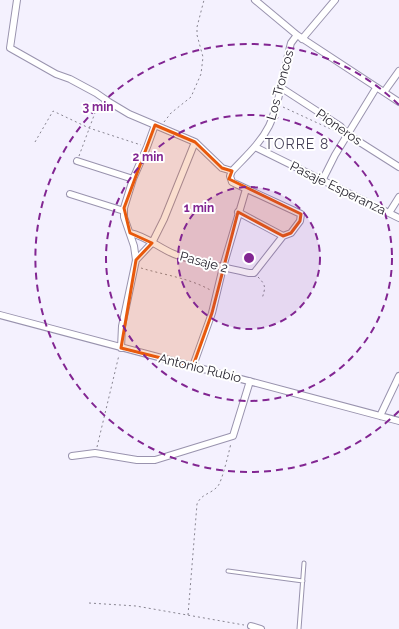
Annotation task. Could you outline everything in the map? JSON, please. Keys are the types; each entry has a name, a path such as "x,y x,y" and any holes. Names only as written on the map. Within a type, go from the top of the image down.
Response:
{"street":[{"path":"17,0 10,48 56,74 70,79 101,96 129,114 195,142 222,168 232,171 230,176 232,182 300,214 300,221 291,233 283,236 254,273"},
{"path":"302,39 335,0"},
{"path":"259,1 296,35 399,102"},
{"name":"Los Troncos","path":"232,171 255,147 268,127 276,104 291,43 296,35"},
{"path":"384,92 399,71"},
{"name":"Pioneros","path":"280,87 340,126 347,134 399,167"},
{"path":"322,181 347,134 376,88"},
{"path":"121,348 122,326 135,264 134,246 124,217 124,208 133,179 158,126"},
{"path":"135,264 152,243 164,219 195,142"},
{"name":"Pasaje Esperanza","path":"255,147 399,218"},
{"path":"77,161 133,179"},
{"path":"193,366 208,326 238,212 246,189"},
{"path":"70,194 124,211"},
{"path":"389,213 399,197"},
{"path":"238,212 283,236"},
{"name":"Pasaje 2","path":"130,233 139,235 175,254 187,257 196,262 254,273"},
{"name":"Antonio Rubio","path":"0,315 399,421"},
{"path":"380,416 399,376"},
{"path":"72,456 95,453 137,460 155,460 234,436 250,381"},
{"path":"251,626 261,629"}],"lane":[{"path":"299,629 304,563"},
{"path":"228,570 303,581"}],"path":[{"path":"158,126 191,97 201,74 203,57 197,36 197,27 204,0"},
{"path":"77,161 101,96"},
{"path":"276,104 337,133 347,134"},
{"path":"34,142 53,111 90,128 147,147"},
{"path":"135,264 184,279 217,293"},
{"path":"254,273 264,282 265,287 262,299"},
{"path":"95,453 121,348"},
{"path":"188,615 197,504 200,497 212,491 219,485 234,436"},
{"path":"89,603 136,606 251,626"}],"highlighted area":[{"path":"155,125 195,142 222,168 232,171 229,179 301,214 300,221 291,233 283,236 238,212 212,313 193,366 121,348 136,260 152,243 130,233 124,208"}],"district":[{"name":"TORRE 8","path":"297,144"}]}
